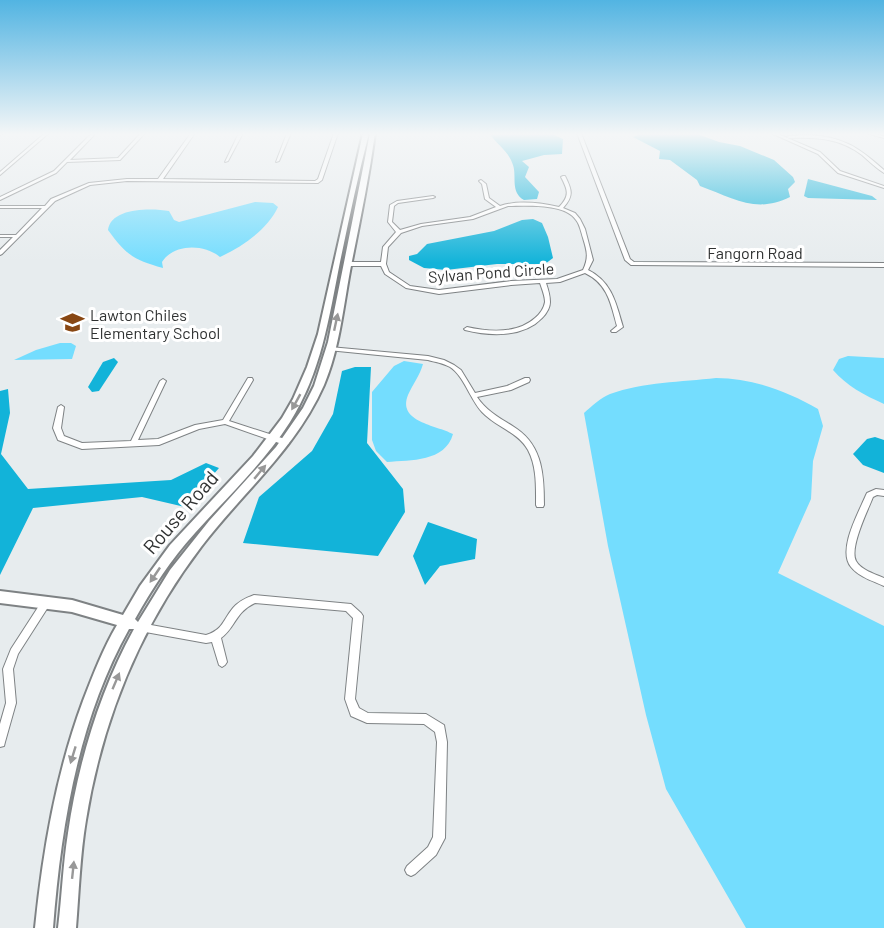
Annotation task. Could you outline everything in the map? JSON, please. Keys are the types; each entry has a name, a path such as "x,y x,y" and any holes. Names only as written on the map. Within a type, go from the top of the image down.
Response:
{"street":[{"path":"0,199 47,176"},
{"path":"159,181 162,176"},
{"path":"0,253 45,207 66,192 89,184 114,181 316,182 321,176"},
{"name":"Rouse Road","path":"67,928 78,822 89,760 113,690 140,627 198,541 279,440 313,366 356,176"},
{"name":"Rouse Road","path":"44,928 46,890 69,768 99,680 125,622 174,548 304,413 318,386 330,349 365,176"},
{"name":"Fangorn Road","path":"596,176 628,260 633,264 642,266 884,266"},
{"path":"853,176 883,186"},
{"path":"560,208 568,200 570,192 563,177"},
{"path":"481,181 484,184 487,199 498,207"},
{"path":"399,232 390,222 392,205 397,202 433,196"},
{"path":"348,264 383,264 390,239 399,232 421,225 471,218 498,207 516,204 560,208 578,218 590,260 585,271 603,281 610,293 620,327 614,331"},
{"path":"0,207 45,207"},
{"path":"0,236 16,236"},
{"name":"Sylvan Pond Circle","path":"383,264 387,273 395,280 423,291 464,290 511,283 543,283 570,278 585,271"},
{"path":"467,329 481,333 501,333 534,322 547,308 548,300 543,283"},
{"path":"330,349 442,361 456,368 486,412 519,435 530,447 538,465 540,505"},
{"path":"225,422 250,380"},
{"path":"474,395 509,388 527,380"},
{"path":"133,444 163,381"},
{"path":"61,407 57,428 61,438 71,444 82,446 159,442 198,426 225,422 279,440"},
{"path":"884,493 876,492 870,495 849,552 852,562 861,571 884,582"},
{"path":"0,597 47,601 72,606 140,627 206,639 216,638 223,632 241,606 254,599 348,607 357,616 350,699 355,712 367,718 426,718 440,729 442,742 440,838 432,851 411,870"},
{"path":"0,742 11,704 8,669 14,651 47,601"},
{"path":"216,638 222,662"}],"shaded area":[{"path":"514,176 525,176 539,192 537,199 524,200 515,189"},
{"path":"692,176 792,176 795,182 788,189 790,197 778,202 755,204 700,186"},
{"path":"808,179 872,196 877,200 808,198 804,196"},
{"path":"255,202 273,203 278,207 268,223 246,242 220,257 198,248 174,251 162,262 163,268 131,255 108,230 116,217 133,211 153,209 169,211 174,220 179,222"},
{"path":"533,219 542,223 548,237 553,258 545,264 497,264 446,270 424,268 409,260 409,256 417,254 427,244 494,231 522,220"},
{"path":"60,343 71,343 76,346 72,359 14,360 36,350"},
{"path":"848,356 884,358 884,404 856,390 833,370 839,359"},
{"path":"114,358 118,362 99,391 92,392 88,387 103,362"},
{"path":"404,361 423,364 408,395 406,404 408,411 420,421 453,434 443,450 435,455 416,460 387,462 376,451 372,440 372,392 394,366"},
{"path":"355,367 371,367 367,443 403,489 405,512 378,556 243,543 259,497 312,451 333,414 342,371"},
{"path":"716,378 756,383 818,409 823,426 813,461 811,499 778,573 884,626 884,928 746,928 666,789 646,715 608,546 584,413 596,402 623,390"},
{"path":"8,389 10,413 1,454 28,489 171,480 206,463 219,468 185,507 142,497 33,508 0,575 0,391"},
{"path":"875,437 884,440 884,473 863,465 853,454 867,439"},
{"path":"428,522 477,539 475,559 440,566 425,585 413,556"}],"place":[{"name":"Lawton Chiles Elementary School","path":"72,323"}]}
